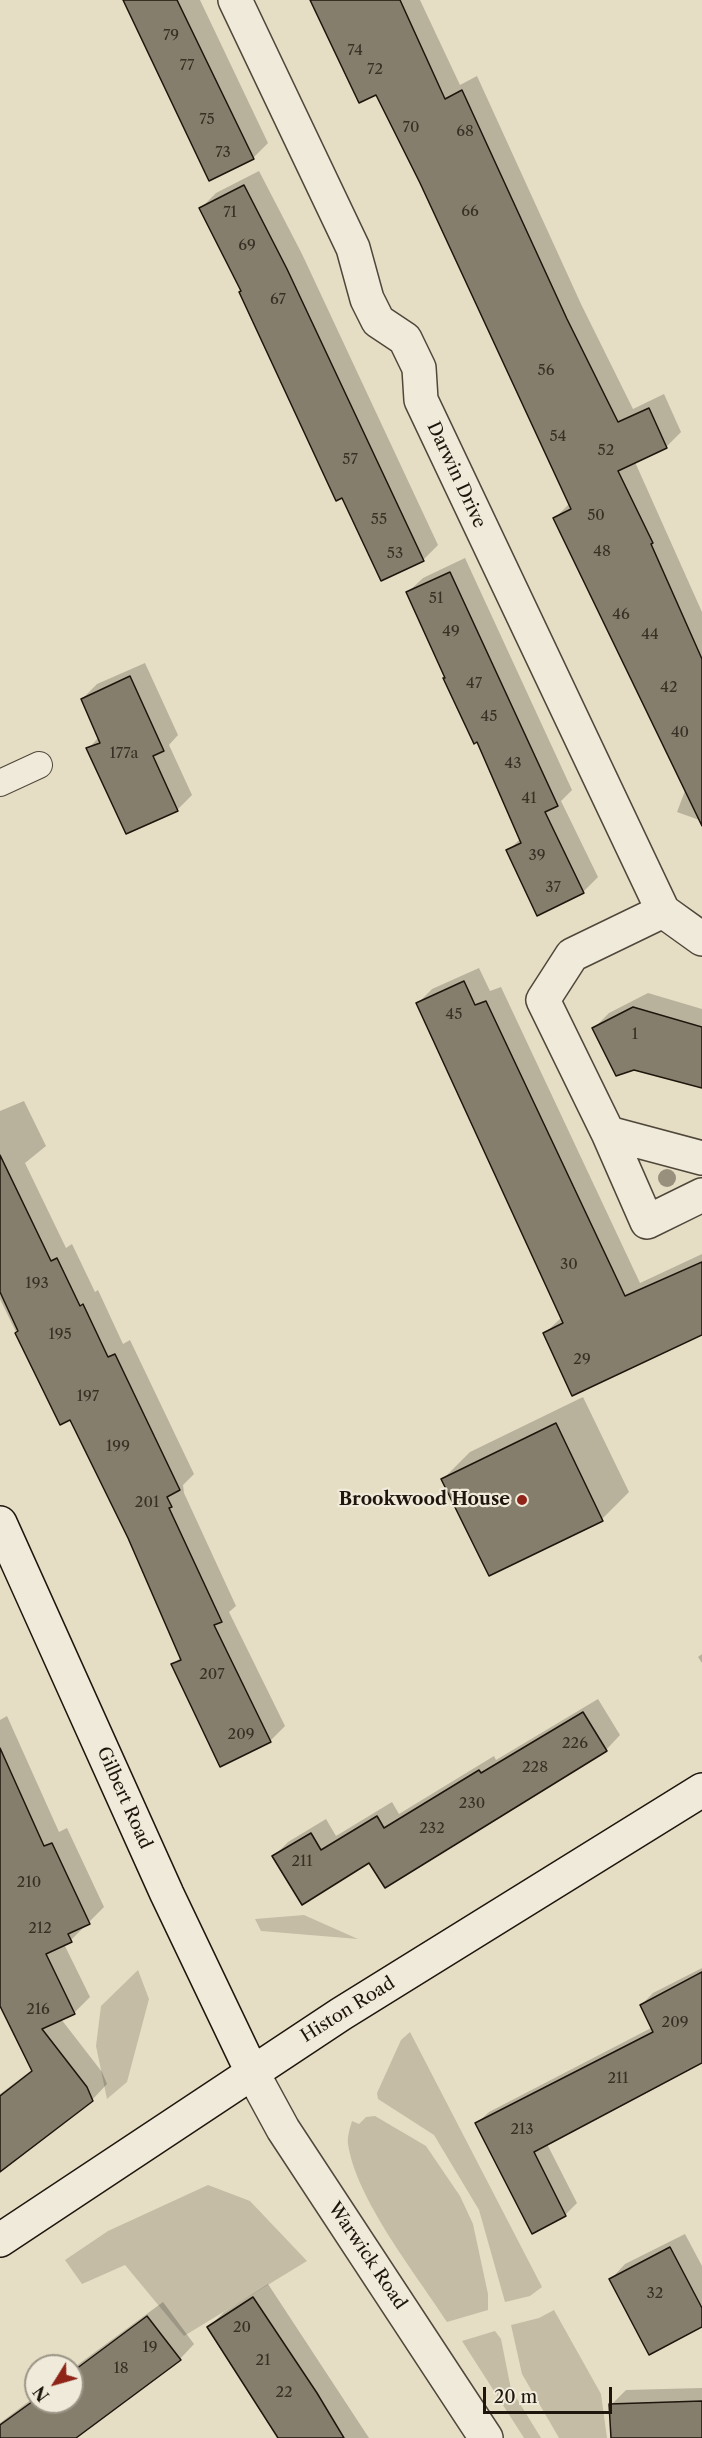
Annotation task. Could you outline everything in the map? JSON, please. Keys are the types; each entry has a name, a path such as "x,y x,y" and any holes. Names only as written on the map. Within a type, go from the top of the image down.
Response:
{"street":[{"name":"Darwin Drive","path":"235,0 353,248 367,299 378,321 405,339 419,368 421,400 663,911 702,939"},
{"path":"663,911 572,955 543,1000 608,1133 647,1222 702,1195"},
{"path":"608,1133 702,1158"},
{"name":"Gilbert Road","path":"0,1523 167,1894 252,2072"},
{"name":"Histon Road","path":"0,2241 252,2072 474,1930 702,1790"},
{"name":"Warwick Road","path":"252,2072 283,2129 486,2438"}],"lane":[{"path":"0,783 39,765"}],"shaded area":[{"path":"304,1915 358,1939 261,1931 255,1919"},
{"path":"138,1970 149,1999 127,2082 107,2099 96,2046 101,2006"},
{"path":"410,2032 542,2287 530,2296 505,2302 479,2210 434,2135 378,2099 377,2093 401,2040"},
{"path":"375,2116 426,2146 460,2196 473,2224 488,2294 488,2310 447,2322 375,2212 353,2165 348,2141 352,2121 359,2124 366,2117"},
{"path":"208,2185 250,2201 307,2261 184,2336 125,2265 82,2284 65,2260 108,2231"},
{"path":"554,2310 601,2394 607,2438 559,2438 522,2374 511,2325 539,2318"},
{"path":"495,2331 501,2339 511,2389 541,2438 524,2438 462,2341"}],"building":[{"path":"123,0 177,0 254,159 209,181"},
{"path":"310,0 400,0 445,99 462,90 567,319 618,422 649,408 667,448 618,471 653,543 651,544 702,659 702,826 553,518 571,509 420,183 376,95 359,103"},
{"path":"244,185 287,269 424,561 381,581 342,498 336,501 239,292 241,291 199,208"},
{"path":"450,572 558,806 545,812 584,893 537,916 506,850 521,843 477,742 474,744 443,678 445,678 406,592"},
{"path":"130,676 164,751 153,756 178,811 126,834 86,748 100,743 81,699"},
{"path":"464,981 475,1005 486,1001 625,1296 702,1262 702,1335 572,1396 543,1333 563,1323 416,1003"},
{"path":"633,1007 702,1027 702,1088 634,1070 616,1076 592,1028"},
{"path":"0,1155 51,1261 57,1258 80,1306 83,1304 108,1357 115,1354 180,1490 167,1497 172,1507 169,1508 222,1622 214,1625 271,1742 220,1767 171,1664 181,1660 128,1538 70,1420 60,1425 15,1333 18,1331 0,1292"},
{"name":"Brookwood House","path":"556,1423 603,1521 489,1576 441,1479"},
{"path":"583,1712 607,1751 385,1888 369,1863 302,1905 272,1856 311,1833 321,1850 377,1816 384,1828 479,1770 481,1773"},
{"path":"0,1748 44,1846 52,1843 90,1924 68,1934 72,1942 46,1954 75,2014 42,2029 87,2087 93,2101 0,2172 0,2096 32,2071 0,2006"},
{"path":"702,1972 702,2063 534,2152 566,2216 532,2234 475,2123 653,2032 640,2005"},
{"path":"670,2247 702,2308 702,2327 649,2355 609,2279"},
{"path":"253,2297 344,2438 278,2438 207,2327"},
{"path":"147,2316 181,2360 76,2438 0,2438 0,2425 24,2408 24,2414 84,2414 84,2363"},
{"path":"702,2401 702,2438 611,2438 609,2404"}],"place":[{"name":"Brookwood House","path":"522,1500"}]}
